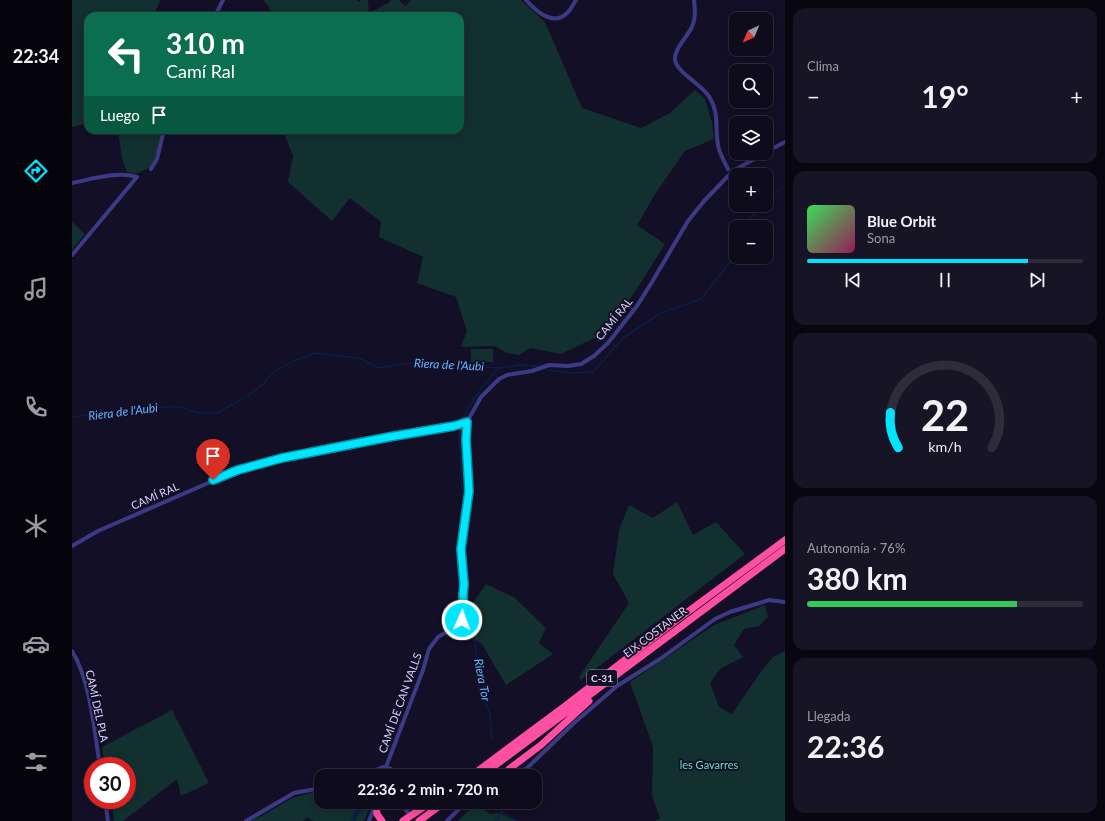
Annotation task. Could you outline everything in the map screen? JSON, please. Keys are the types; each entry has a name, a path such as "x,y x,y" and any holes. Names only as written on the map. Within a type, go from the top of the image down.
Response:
{"highway":[{"name":"C-31","path":"480,769 785,540"},
{"name":"EIX COSTANER","path":"490,769 720,596 785,549"},
{"path":"509,768 541,745 593,697 626,672 631,664"},
{"path":"377,809 377,814 382,821"},
{"path":"403,821 421,809"},
{"path":"409,818 424,809"},
{"path":"419,821 435,809"}],"street":[{"path":"217,12 223,0"},
{"path":"526,0 542,15 550,18 560,18 567,14 576,0"},
{"path":"694,0 694,21 676,53 675,60 678,68 702,88 710,97 715,108 719,150 728,169"},
{"path":"151,169 157,159 163,134"},
{"name":"CAMÍ RAL","path":"773,149 785,142"},
{"name":"CAMÍ RAL","path":"72,546 98,530 238,470 327,449 454,426 467,422 481,397 499,379 507,375 532,371 549,365 568,366 581,364 594,356 608,343 637,306 688,221 704,201 733,171 753,160"},
{"path":"72,183 127,174 137,177 72,255"},
{"name":"CAMÍ DE CAN VALLS","path":"386,767 423,670 428,648 438,637 453,628 462,620 464,614 464,584 461,549 469,491 466,440 467,422"},
{"path":"524,769 617,686 660,659 716,619 736,610 769,600 785,602"},
{"name":"CAMÍ DEL PLA","path":"72,652 82,671 98,757"},
{"path":"518,762 518,765 521,769"},
{"path":"378,769 386,767 390,769"},
{"path":"509,768 516,769"},
{"path":"246,821 294,793 314,789"},
{"path":"106,809 108,821"},
{"path":"369,821 374,809"},
{"path":"404,809 409,818"},
{"path":"447,821 459,809"}],"green space":[{"path":"72,0 160,0 155,12 84,12 84,124 72,127"},
{"path":"263,0 357,0 359,2 360,0 368,0 369,12 271,12"},
{"path":"390,0 399,0 405,6 411,0 521,0 545,22 582,108 641,128 670,113 695,90 705,99 712,122 714,139 685,151 657,191 637,225 665,244 607,332 561,354 530,348 519,355 507,353 494,346 461,347 467,331 456,297 417,283 423,257 379,237 381,222 350,198 332,221 288,182 293,156 285,134 464,134 464,12 371,12 390,2"},
{"path":"119,134 162,134 155,159 151,167 136,174 127,172 122,159"},
{"path":"72,222 85,234 72,250"},
{"path":"471,349 493,349 493,362 471,362"},
{"path":"677,502 693,535 716,522 745,554 581,680 579,677 629,603 613,574 619,530 629,505 653,518"},
{"path":"486,584 515,598 546,628 539,643 553,654 506,685 482,644 460,632 470,607"},
{"name":"les Gavarres","path":"765,605 768,617 759,626 744,629 734,645 743,657 720,669 710,683 719,707 732,714 760,673 773,657 785,651 785,821 655,821 660,818 652,796 653,747 630,682 714,625"},
{"path":"172,710 209,783 181,796 177,779 123,821 114,821 112,809 136,809 136,757 104,757 102,747"},
{"path":"314,792 314,809 369,809 364,821 313,821 307,817 303,821 248,821 262,816 292,798"},
{"path":"470,809 484,809 490,814 499,813 516,821 458,821"}],"water":[{"path":"356,809 362,809 355,821 350,820"}],"waterway":[{"name":"Riera de l'Aubi","path":"773,196 785,187"},
{"name":"Riera de l'Aubi","path":"750,220 756,212"},
{"name":"Riera de l'Aubi","path":"546,370 571,373 593,372 623,338 661,313 701,299 729,263"},
{"name":"Riera de l'Aubi","path":"72,417 87,415 121,415 161,407 180,407 199,413 217,413 249,395 264,383 275,371 294,361 315,353 359,358 378,368 418,362 500,368 518,365 537,366"},
{"name":"Riera Tor","path":"463,418 484,385 500,368"},
{"name":"Riera Tor","path":"459,432 463,505 457,549 458,578 461,590"},
{"name":"Riera Tor","path":"466,597 484,693 490,716 492,739"},
{"name":"Riera Tor","path":"496,821 502,809"},
{"path":"501,812 517,821"}],"route":[{"path":"213,480 238,470 282,458 454,426 467,422 466,440 469,491 461,549 464,584 464,614 462,620"}]}
